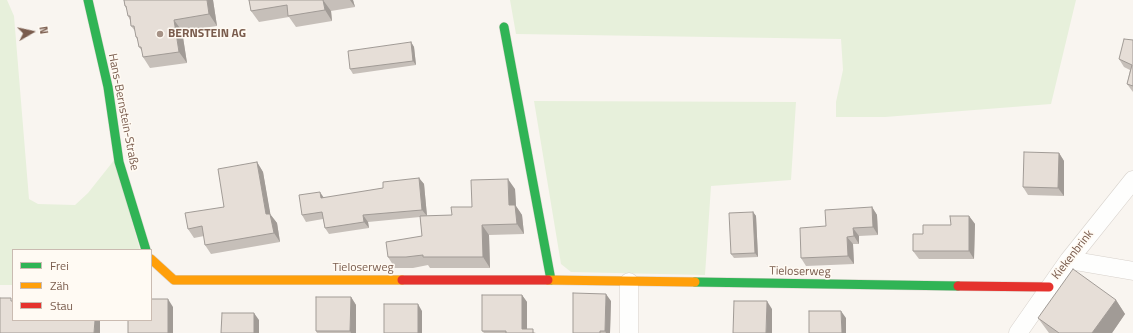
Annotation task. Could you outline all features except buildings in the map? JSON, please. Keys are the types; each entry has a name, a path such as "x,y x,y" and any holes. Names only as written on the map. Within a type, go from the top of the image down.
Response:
{"street":[{"name":"Hans-Bernstein-Straße","path":"88,0 108,87 119,162 146,249"},
{"path":"504,27 551,280"},
{"name":"Kiekenbrink","path":"1018,333 1069,260 1133,180"},
{"path":"1069,260 1133,271"},
{"name":"Tieloserweg","path":"152,261 174,280 551,280 1049,287"},
{"path":"629,282 629,333"}],"green space":[{"path":"0,0 7,0 14,16 29,199 38,204 75,205 88,193 115,159 140,249 12,249 12,285 0,285"},
{"path":"510,0 1076,0 1051,104 885,117 836,117 836,102 843,70 841,39 516,34"},
{"path":"534,101 796,102 791,180 711,186 705,275 571,272 561,264"}],"traffic: fast":[{"path":"88,0 108,87 119,162 146,249"},
{"path":"504,27 551,280"},
{"path":"695,282 958,286"}],"traffic: slow":[{"path":"152,260 174,280 402,280"},
{"path":"548,280 695,282"}],"traffic: jam":[{"path":"402,280 548,280"},
{"path":"958,286 1049,287"}],"place":[{"name":"BERNSTEIN AG","path":"160,34"}]}
